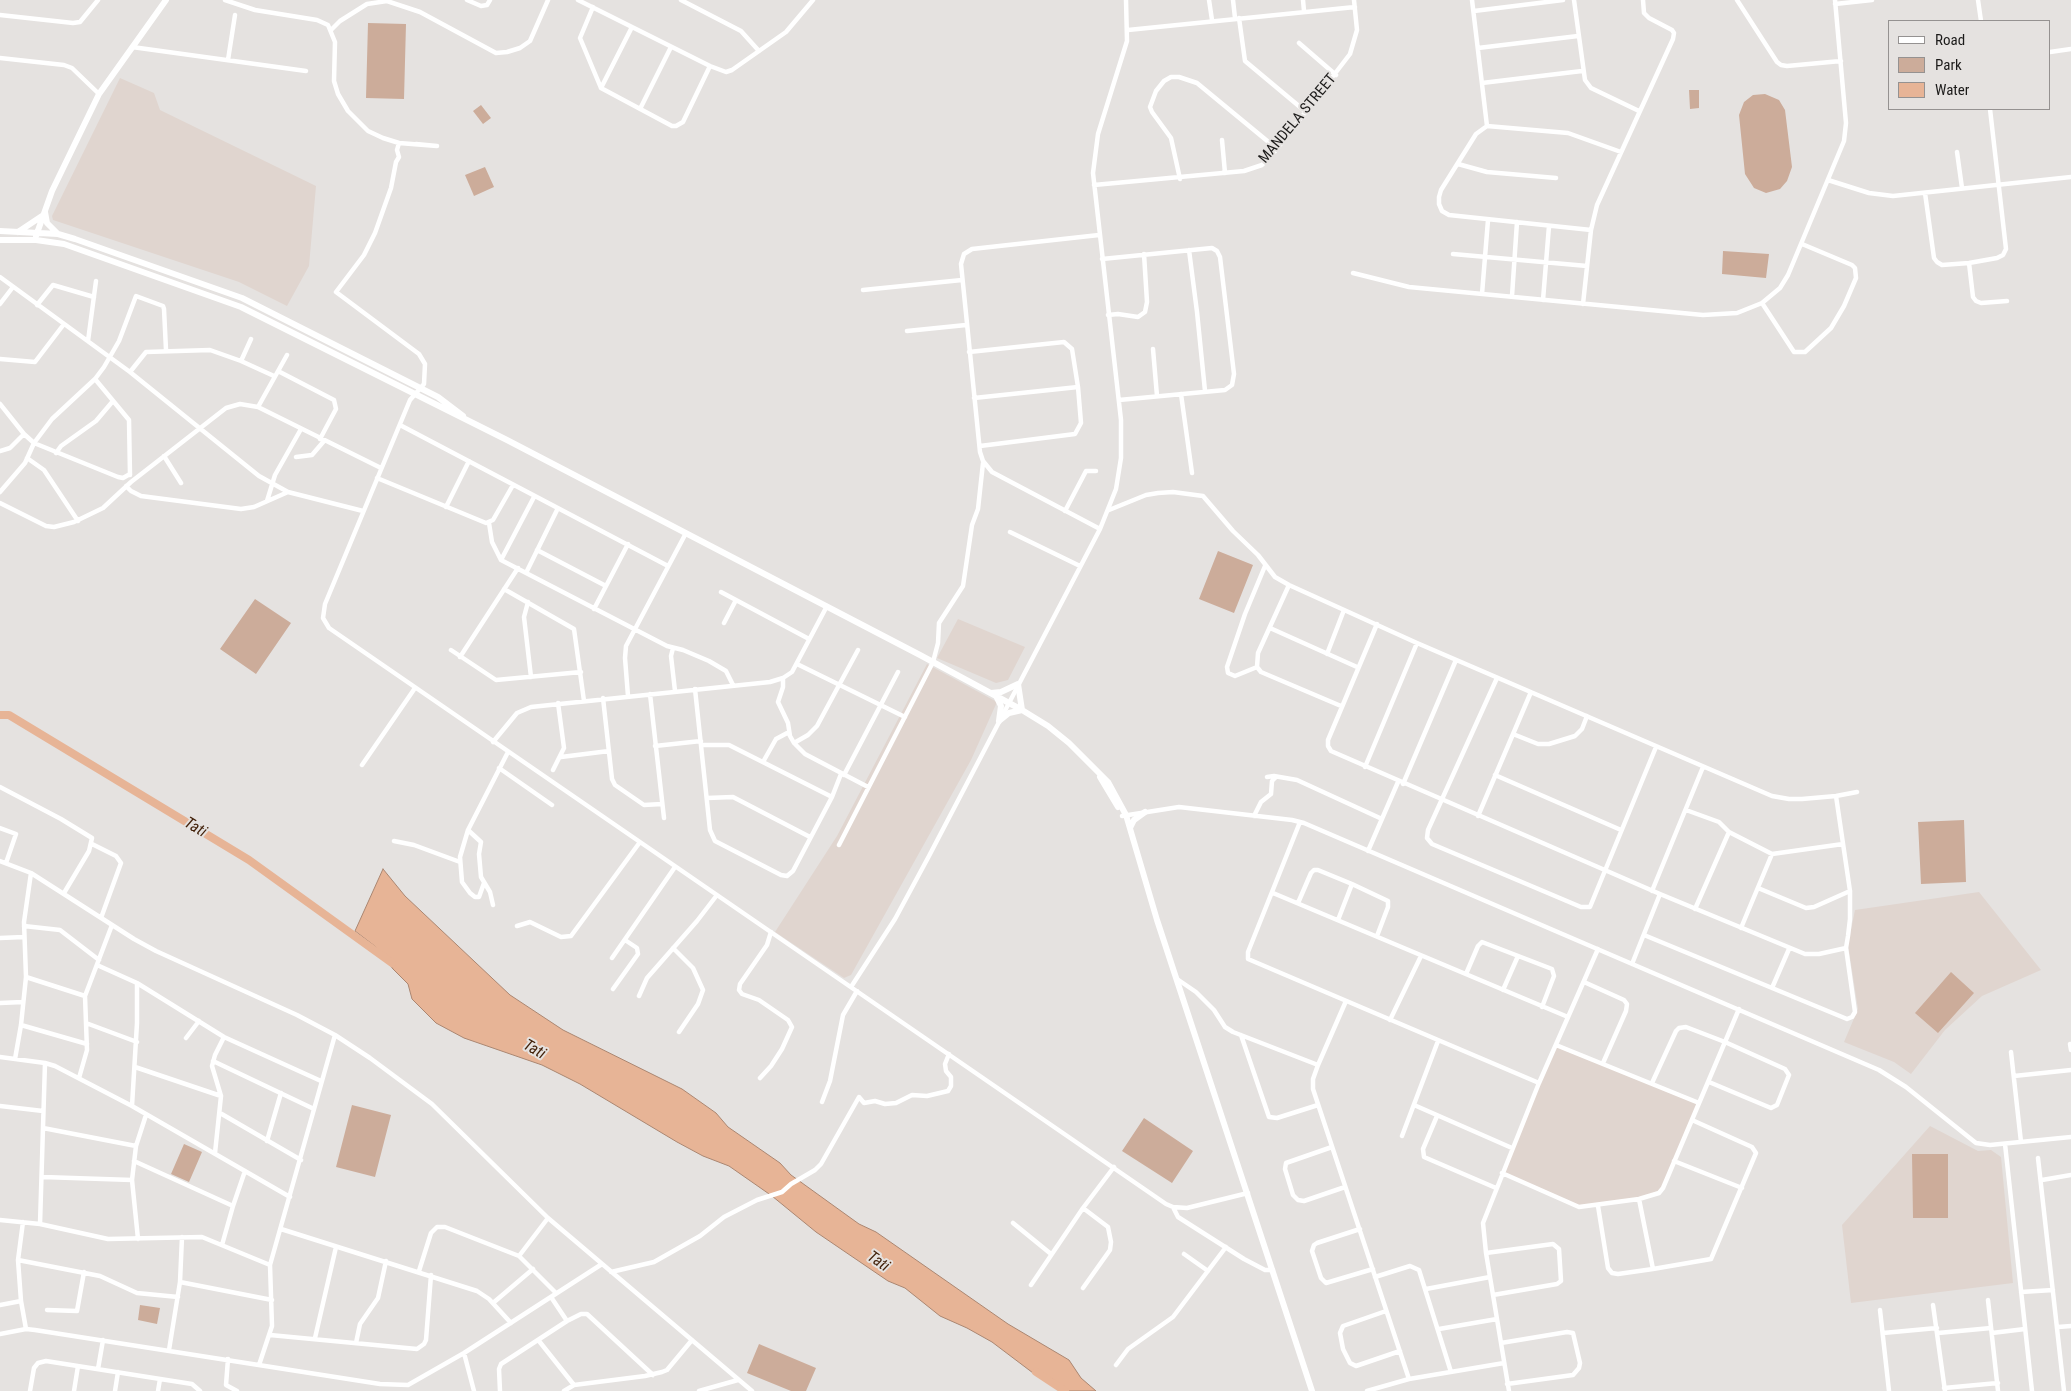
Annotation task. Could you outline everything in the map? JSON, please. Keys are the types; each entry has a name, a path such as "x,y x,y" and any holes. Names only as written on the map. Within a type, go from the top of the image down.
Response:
{"street":[{"path":"0,15 80,22 96,2 89,0"},
{"path":"36,236 45,208 99,94 166,0"},
{"path":"225,0 255,10 316,20 328,25 332,30 335,42 334,81 343,102 354,118 368,131 383,138 399,143 437,146 416,144"},
{"path":"468,0 481,6 486,5 490,0"},
{"path":"332,30 340,21 367,4 387,1 420,12 496,53 507,52 520,48 530,41 548,0"},
{"path":"578,0 720,71 732,70 786,32 813,0"},
{"path":"681,0 741,31 759,51"},
{"path":"692,6 695,0"},
{"path":"851,987 895,919 1100,529 1116,489 1120,468 1122,434 1094,186 1094,161 1098,134 1124,52 1128,30 1126,0"},
{"path":"1209,0 1212,20"},
{"path":"1233,0 1245,60 1306,112"},
{"path":"1303,0 1304,11"},
{"name":"MANDELA STREET","path":"1094,186 1225,173 1256,168 1266,162 1336,75 1350,54 1355,43 1357,30 1354,0"},
{"path":"1472,0 1487,126"},
{"path":"1512,0 1512,6"},
{"path":"1474,10 1563,0"},
{"path":"1574,0 1582,71 1585,80 1591,88 1639,111"},
{"path":"1584,304 1586,266 1597,205 1673,39 1674,33 1667,26 1649,18 1644,13 1643,0"},
{"path":"1737,0 1777,62 1781,65 1841,61"},
{"path":"1353,273 1409,287 1716,315 1737,313 1762,304 1780,288 1788,275 1846,132 1835,2 1872,0"},
{"path":"1978,0 1980,20"},
{"path":"593,7 580,38 601,88 640,110 672,126 680,125 710,66"},
{"path":"1128,30 1355,7"},
{"path":"228,60 234,15"},
{"path":"601,88 632,28"},
{"path":"1478,48 1578,36"},
{"path":"1299,43 1336,75"},
{"path":"132,47 306,70"},
{"path":"640,110 671,47"},
{"path":"2051,52 2071,49"},
{"path":"0,58 64,65 72,68 99,94"},
{"path":"1482,83 1582,71"},
{"path":"1180,178 1172,138 1150,110 1151,101 1156,91 1164,82 1171,78 1179,77 1197,83 1277,148"},
{"path":"1925,193 1934,258 1937,262 1942,264 1970,263 1997,258 2003,255 2006,249 1990,110"},
{"path":"1591,230 1449,216 1442,210 1439,204 1441,190 1476,134 1487,126 1568,133 1621,152"},
{"path":"1222,140 1225,173"},
{"path":"399,143 397,150 399,157 396,162 391,188 375,233 364,255 336,292 380,323 422,358 426,369 419,391 410,400 325,604 323,618 329,628 1173,1207 1195,1207 1248,1193"},
{"path":"1957,152 1962,188"},
{"path":"1458,164 1487,172 1556,178"},
{"path":"1828,180 1857,190 1881,195 1925,193 2071,177"},
{"path":"45,208 47,222 58,234"},
{"path":"17,232 42,216"},
{"path":"1482,294 1488,220"},
{"path":"1512,296 1517,222"},
{"path":"1543,300 1550,226"},
{"path":"0,231 36,236 81,249 241,307 419,391 438,397 468,420 1008,702 1048,726 1069,743 1097,772 1130,828 1142,870"},
{"path":"0,240 58,234 242,298 419,391"},
{"path":"838,845 933,662 938,643 939,623 963,586 965,578 972,525 978,509 983,462 966,325 961,261 964,254 969,250 1100,235"},
{"path":"1762,304 1794,352 1805,352 1830,328 1844,306 1856,278 1856,271 1852,264 1802,244"},
{"path":"1102,259 1212,248 1220,255 1234,374 1233,382 1228,388 1119,400"},
{"path":"1189,250 1205,391"},
{"path":"1108,315 1116,314 1138,317 1145,312 1147,302 1144,254"},
{"path":"1453,254 1586,266"},
{"path":"1970,263 1973,297 1976,301 1981,303 2007,301"},
{"path":"0,277 130,372 235,457 272,484 288,492 363,511"},
{"path":"88,341 96,280"},
{"path":"863,290 962,280"},
{"path":"37,305 53,285 94,297"},
{"path":"0,304 13,287"},
{"path":"0,492 27,458 34,443 52,419 96,379 122,332 134,298 138,295 163,306 166,350"},
{"path":"0,360 35,362 64,324"},
{"path":"907,331 966,325"},
{"path":"241,360 251,339"},
{"path":"969,352 1065,343 1072,351 1078,387 1081,423 1075,434 980,446"},
{"path":"1153,349 1157,396"},
{"path":"130,372 146,352 166,350 216,351 241,360 274,376"},
{"path":"258,408 287,355"},
{"path":"278,371 334,400 336,404 336,409 322,440 312,455 296,457"},
{"path":"96,379 128,420 131,482"},
{"path":"974,398 1078,387"},
{"path":"1181,394 1192,473"},
{"path":"56,453 61,446 96,421 113,402"},
{"path":"0,404 2,410 34,443 123,478 130,474"},
{"path":"0,502 46,526 64,526 78,521 103,508 131,482 226,408 234,404 258,408 381,468"},
{"path":"400,425 668,566"},
{"path":"267,501 272,484 301,429"},
{"path":"0,451 10,448 24,434"},
{"path":"164,456 181,483"},
{"path":"27,458 44,470 78,521"},
{"path":"446,507 469,461"},
{"path":"983,462 992,472 1100,529"},
{"path":"1065,511 1084,473 1087,470 1096,471"},
{"path":"377,478 482,523 489,523 493,520 513,485"},
{"path":"126,486 130,491 141,496 241,508 254,507 288,492"},
{"path":"1109,510 1146,495 1168,492 1203,496 1234,531 1258,554 1278,580 1344,610 1656,747 1780,798 1836,796 1857,792"},
{"path":"501,560 534,497"},
{"path":"526,573 558,508"},
{"path":"489,523 492,542 501,560 634,630 673,648 696,654 721,667 728,673 733,685"},
{"path":"1010,532 1080,566"},
{"path":"628,696 625,652 634,630 686,533"},
{"path":"594,608 628,544"},
{"path":"537,550 606,586"},
{"path":"1257,667 1235,676 1228,673 1227,668 1245,614 1266,566"},
{"path":"460,657 518,568"},
{"path":"1289,585 1258,653 1257,667 1261,672 1341,706"},
{"path":"504,589 574,629 584,701"},
{"path":"721,592 809,639"},
{"path":"724,623 736,600"},
{"path":"528,602 524,617 531,677"},
{"path":"493,742 523,709 603,698 770,682 783,678 792,672 827,606"},
{"path":"1327,654 1344,610"},
{"path":"1377,624 1328,740 1328,748 1332,752 1789,949 1812,954 1846,948"},
{"path":"1270,628 1358,667"},
{"path":"1365,767 1417,643"},
{"path":"673,648 675,691"},
{"path":"451,650 496,680 581,672"},
{"path":"794,743 808,735 817,726 858,650"},
{"path":"1403,784 1456,660"},
{"path":"796,664 905,717"},
{"path":"695,689 713,839 781,875 787,876 792,872 898,672"},
{"path":"783,678 783,687 778,702 788,723 789,732 794,743 805,754 868,787"},
{"path":"1497,678 1427,836 1428,842 1441,848 1584,907 1590,907 1656,747"},
{"path":"993,694 1018,684"},
{"path":"1018,684 1022,710"},
{"path":"362,766 415,688"},
{"path":"1478,816 1531,692"},
{"path":"650,694 664,818"},
{"path":"993,694 1000,706 999,721"},
{"path":"603,698 615,785 644,804 662,804"},
{"path":"554,770 564,748 558,704"},
{"path":"999,721 1009,712 1022,710"},
{"path":"1513,734 1538,744 1548,744 1575,736 1582,729 1587,716"},
{"path":"763,762 776,739 789,732"},
{"path":"655,746 701,743 729,745 832,797"},
{"path":"561,757 609,751"},
{"path":"484,883 479,897 470,893 462,882 460,862 468,830 508,752"},
{"path":"1652,891 1703,767"},
{"path":"499,768 552,805"},
{"path":"1495,776 1621,830"},
{"path":"1267,778 1278,777 1303,782 1382,819"},
{"path":"1254,816 1261,802 1271,794 1272,781 1278,777"},
{"path":"1368,851 1398,782"},
{"path":"0,787 29,801 91,837 92,844 64,893"},
{"path":"1644,935 1844,1018 1851,1018 1855,1012 1846,948 1850,920 1850,891 1836,796"},
{"path":"707,798 733,797 810,838"},
{"path":"1124,816 1179,807 1300,822 1879,1070 1906,1087 1976,1143 1985,1145 2005,1144 2071,1137"},
{"path":"1686,810 1719,822 1729,832 1772,854 1843,844"},
{"path":"1130,828 1134,820 1145,812"},
{"path":"1124,816 1312,1391"},
{"path":"1300,822 1248,958 1252,962 1540,1083"},
{"path":"0,828 16,834 6,863"},
{"path":"468,830 481,842 479,864 493,905"},
{"path":"1695,909 1729,832"},
{"path":"394,841 414,845 460,862"},
{"path":"517,926 530,922 562,937 572,936 640,842"},
{"path":"92,844 116,856 121,863 101,918"},
{"path":"1741,928 1772,854"},
{"path":"0,861 31,873 134,940 174,960 262,998 335,1034 370,1058 432,1104 548,1218 752,1391"},
{"path":"612,958 675,866"},
{"path":"1298,903 1314,870 1352,884 1388,901 1377,936"},
{"path":"15,1059 22,1025 26,977 24,926 31,873"},
{"path":"1338,920 1352,884"},
{"path":"1758,888 1806,908 1814,907 1850,891"},
{"path":"1273,893 1568,1018"},
{"path":"1632,964 1660,894"},
{"path":"639,996 647,978 717,895"},
{"path":"79,1078 87,1044 85,996 112,925"},
{"path":"24,926 60,930 98,962 138,983 224,1037 321,1081"},
{"path":"760,1078 775,1060 792,1027 788,1020 759,1000 742,994 739,990 740,984 767,945 771,932"},
{"path":"0,938 24,937"},
{"path":"613,989 638,954 637,948 625,940"},
{"path":"1466,974 1481,943 1554,971 1554,976 1542,1006"},
{"path":"673,948 693,968 703,990 698,1004 679,1032"},
{"path":"1508,1391 1483,1223 1512,1148 1598,949"},
{"path":"1772,988 1789,949"},
{"path":"1390,1020 1421,956"},
{"path":"1503,990 1518,956"},
{"path":"26,977 85,996"},
{"path":"1177,979 1196,992 1214,1010 1225,1027 1318,1065"},
{"path":"1584,982 1624,1000 1626,1004 1626,1011 1603,1063"},
{"path":"132,1106 138,983"},
{"path":"822,1102 830,1082 843,1015 857,991"},
{"path":"1346,1001 1318,1065 1313,1083 1318,1105 1409,1379"},
{"path":"0,1003 23,1002"},
{"path":"1502,1173 1572,1206 1579,1207 1598,1206 1639,1199 1659,1193 1663,1188 1739,1009"},
{"path":"186,1038 198,1021"},
{"path":"86,1023 136,1042"},
{"path":"22,1025 87,1044"},
{"path":"1652,1083 1679,1028 1688,1027 1726,1042 1788,1071 1789,1075 1778,1103 1775,1107 1768,1108 1709,1082"},
{"path":"259,1364 270,1335 272,1323 270,1266 335,1034"},
{"path":"1241,1035 1269,1117 1277,1118 1318,1105"},
{"path":"216,1153 221,1096 213,1072 213,1061 224,1037"},
{"path":"1402,1136 1438,1040"},
{"path":"1556,1044 1699,1104"},
{"path":"2011,1052 2021,1142"},
{"path":"611,1272 654,1262 700,1236 724,1217 757,1200 782,1192 791,1184 815,1170 859,1097 864,1103 875,1101 885,1104 900,1102 912,1095 927,1096 948,1091 951,1086 951,1077 946,1071 945,1064 949,1054"},
{"path":"0,1057 45,1063 79,1078 216,1153 290,1197"},
{"path":"213,1061 314,1109"},
{"path":"40,1224 43,1177 45,1063"},
{"path":"135,1066 221,1096"},
{"path":"2014,1076 2071,1070"},
{"path":"267,1141 281,1093"},
{"path":"1414,1105 1512,1148"},
{"path":"0,1106 44,1111"},
{"path":"220,1113 300,1160"},
{"path":"138,1239 132,1180 136,1146 146,1115"},
{"path":"1437,1116 1423,1149 1424,1157 1496,1188"},
{"path":"1598,1206 1608,1268 1612,1273 1618,1274 1711,1259 1756,1155 1755,1150 1692,1120"},
{"path":"43,1128 136,1146"},
{"path":"2005,1144 2032,1391"},
{"path":"1332,1147 1286,1163 1285,1171 1293,1195 1298,1200 1304,1201 1345,1187"},
{"path":"2038,1158 2042,1180 2064,1391"},
{"path":"134,1160 233,1206"},
{"path":"1674,1161 1742,1188"},
{"path":"1031,1284 1083,1208 1114,1167"},
{"path":"222,1245 233,1206 246,1171"},
{"path":"2042,1180 2071,1175"},
{"path":"43,1177 132,1180"},
{"path":"1639,1199 1653,1269"},
{"path":"1173,1207 1178,1217 1261,1268 1273,1270"},
{"path":"1083,1208 1108,1227 1111,1242 1110,1250 1084,1288"},
{"path":"519,1256 548,1218"},
{"path":"0,1220 40,1224 98,1238 202,1237 270,1266"},
{"path":"23,1222 18,1260 21,1301 26,1329"},
{"path":"1013,1223 1051,1254"},
{"path":"419,1271 431,1233 437,1227 445,1227 519,1256 556,1293"},
{"path":"281,1229 419,1271 477,1291 493,1303 511,1323"},
{"path":"1360,1229 1317,1243 1312,1251 1321,1278 1326,1283 1373,1269"},
{"path":"169,1350 180,1282 182,1237"},
{"path":"1486,1253 1553,1244 1559,1249 1562,1276 1561,1281 1557,1284 1493,1295"},
{"path":"315,1338 336,1246"},
{"path":"1116,1365 1128,1349 1174,1317 1226,1247"},
{"path":"1184,1254 1208,1271"},
{"path":"18,1260 104,1277 138,1293 178,1297"},
{"path":"356,1343 360,1324 378,1298 386,1261"},
{"path":"0,1334 26,1329 401,1386 415,1382 464,1353 602,1264"},
{"path":"1376,1277 1413,1266 1419,1270 1451,1372"},
{"path":"493,1303 533,1270"},
{"path":"47,1310 77,1312 84,1272"},
{"path":"270,1335 315,1338 412,1350 421,1346 426,1340 432,1276"},
{"path":"1426,1289 1490,1277"},
{"path":"180,1282 272,1300"},
{"path":"2021,1292 2053,1290"},
{"path":"551,1297 567,1321"},
{"path":"1988,1300 1998,1391"},
{"path":"0,1305 21,1301"},
{"path":"1933,1306 1938,1331 1944,1390 1998,1383"},
{"path":"1880,1310 1889,1391"},
{"path":"1386,1311 1342,1326 1340,1333 1344,1349 1350,1363 1356,1366 1400,1351"},
{"path":"500,1391 499,1369 501,1364 578,1314 587,1314 653,1375"},
{"path":"1438,1329 1497,1319"},
{"path":"2058,1327 2071,1326"},
{"path":"1884,1333 2025,1329"},
{"path":"1501,1343 1567,1332 1573,1333 1576,1338 1580,1363 1577,1372 1573,1375 1508,1384"},
{"path":"98,1369 102,1340"},
{"path":"564,1391 574,1384 653,1375 667,1370 692,1340"},
{"path":"539,1341 574,1384"},
{"path":"464,1353 474,1391"},
{"path":"228,1359 226,1385 237,1391"},
{"path":"30,1391 34,1368 38,1363 46,1361 192,1384 200,1391"},
{"path":"1367,1391 1409,1379 1504,1363"},
{"path":"74,1391 78,1366"},
{"path":"115,1391 118,1372"},
{"path":"158,1391 160,1379"},
{"path":"699,1391 738,1380"},
{"path":"380,1384 380,1391"}],"shaded area":[{"path":"120,78 154,93 160,110 316,186 309,266 287,306 239,282 53,220 52,216"},
{"path":"958,619 1025,647 1008,680 996,683 937,658"},
{"path":"927,664 997,702 971,760 851,975 844,978 775,932 837,836"},
{"path":"1979,892 2041,970 1982,996 1945,1030 1911,1074 1894,1062 1844,1042 1858,1009 1848,945 1855,910"},
{"path":"1556,1045 1699,1103 1663,1188 1653,1196 1579,1207 1502,1173"},
{"path":"1930,1126 1978,1151 1991,1150 2001,1157 2013,1283 1851,1303 1842,1225"}],"green space":[{"path":"368,23 406,24 404,99 366,98"},
{"path":"1689,90 1699,90 1699,108 1690,109"},
{"path":"1765,94 1779,100 1785,110 1792,167 1787,181 1780,189 1766,193 1754,188 1745,174 1739,115 1744,102 1753,95"},
{"path":"481,105 491,118 483,124 473,111"},
{"path":"485,167 494,187 474,196 465,175"},
{"path":"1723,251 1769,254 1766,278 1722,274"},
{"path":"1218,551 1253,565 1234,613 1199,599"},
{"path":"255,599 291,623 256,674 220,649"},
{"path":"1964,820 1966,882 1921,884 1918,822"},
{"path":"1951,972 1974,993 1938,1033 1915,1013"},
{"path":"352,1105 391,1115 375,1177 336,1167"},
{"path":"1144,1118 1193,1151 1172,1183 1122,1151"},
{"path":"184,1144 202,1152 189,1182 171,1174"},
{"path":"1912,1154 1948,1154 1948,1218 1913,1218"},
{"path":"140,1305 160,1308 157,1324 138,1320"},
{"path":"759,1344 816,1368 806,1391 791,1391 747,1373"}],"water":[{"path":"383,869 405,896 510,995 563,1030 682,1089 716,1113 728,1127 780,1163 791,1175 859,1224 876,1232 1008,1324 1069,1360 1081,1378 1096,1391 1069,1391 1052,1379 1037,1376 992,1342 940,1316 905,1288 888,1281 816,1232 772,1196 729,1166 703,1156 677,1142 580,1084 542,1065 464,1038 436,1023 412,999 408,984 393,969 376,947 355,931"}],"waterway":[{"name":"Tati","path":"0,715 9,715 249,860 392,963"},
{"name":"Tati","path":"1036,1372 1065,1391"}]}
